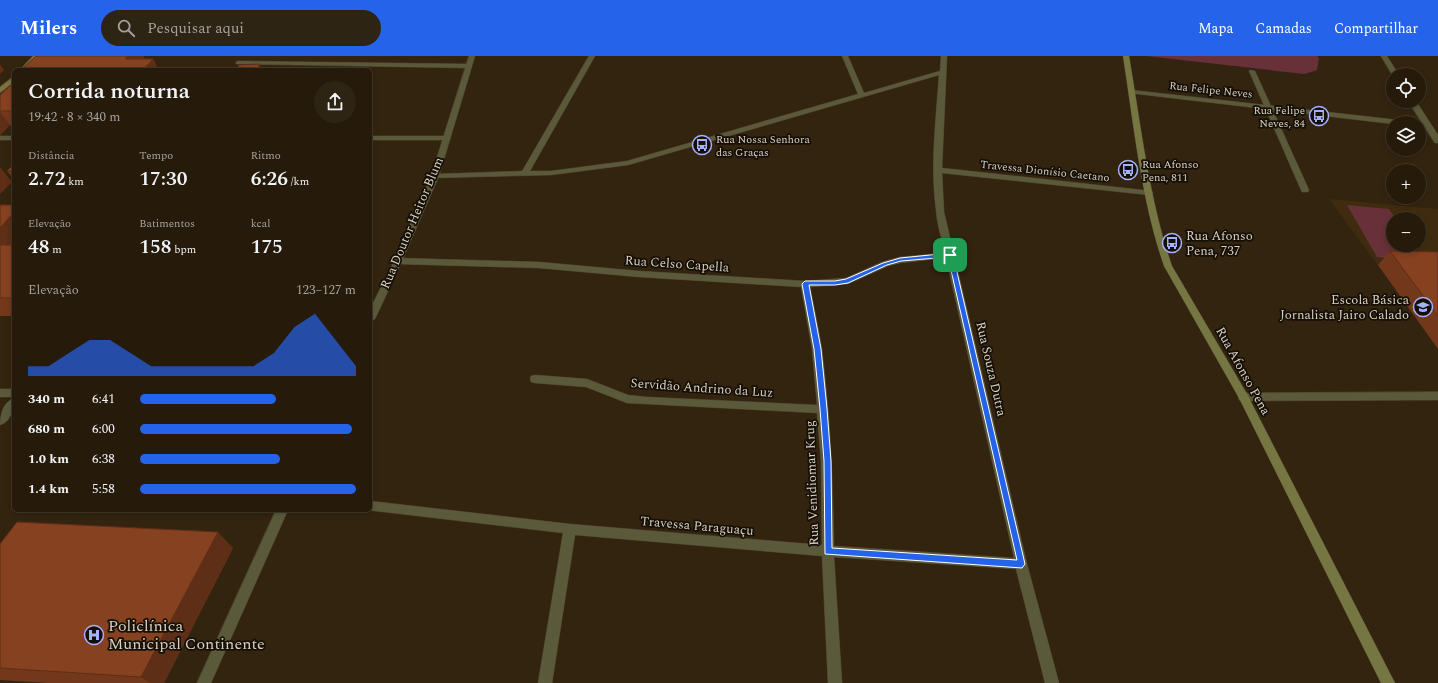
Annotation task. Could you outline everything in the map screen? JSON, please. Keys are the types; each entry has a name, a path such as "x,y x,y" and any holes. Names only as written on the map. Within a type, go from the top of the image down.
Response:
{"main road":[{"path":"25,68 37,56"},
{"name":"Rua Afonso Pena","path":"1126,56 1149,193 1160,243 1168,266 1243,397 1388,683"},
{"path":"0,91 12,80"}],"street":[{"path":"234,68 242,56"},
{"name":"Rua Doutor Heitor Blum","path":"372,315 398,261 435,176 472,56"},
{"path":"525,174 592,56"},
{"path":"845,56 862,96"},
{"name":"Rua Souza Dutra","path":"944,56 938,170 940,212 1022,564 1052,683"},
{"path":"1384,56 1392,68"},
{"path":"238,63 470,66"},
{"path":"1252,71 1305,190"},
{"path":"435,176 525,174 575,170 628,163 944,72"},
{"name":"Rua Felipe Neves","path":"1131,92 1386,121"},
{"path":"1417,108 1438,141"},
{"path":"1428,125 1438,126"},
{"path":"0,138 12,138"},
{"path":"372,138 447,138"},
{"name":"Travessa Dionísio Caetano","path":"938,170 1149,193"},
{"name":"Rua Celso Capella","path":"398,261 539,265 639,274 805,284 848,281 885,264 900,260 950,255"},
{"name":"Rua Venidiomar Krug","path":"805,284 818,349 827,461 828,551 835,683"},
{"name":"Servidão Andrino da Luz","path":"535,378 587,383 627,399 823,409"},
{"path":"0,393 12,393"},
{"path":"1243,397 1438,396"},
{"path":"0,421 12,405"},
{"name":"Travessa Paraguaçu","path":"372,506 570,529 828,551 1022,564"},
{"path":"204,683 281,512"},
{"path":"545,683 570,529"}],"shaded area":[{"path":"1146,56 1317,56 1319,58 1317,70 1304,74"},
{"name":"Escola Básica Jornalista Jairo Calado","path":"1329,199 1438,209 1438,349 1378,265"},
{"path":"1347,205 1389,209 1391,212 1386,212 1386,252 1417,252 1423,262 1377,257"}],"building":[{"path":"36,56 128,56 125,59 153,59 145,68 23,68"},
{"path":"259,64 259,68 237,68 239,65"},
{"path":"12,84 12,111 0,111 0,95"},
{"path":"12,166 12,171 7,171"},
{"path":"0,205 12,205 12,214 0,228"},
{"path":"0,245 12,245 12,298 0,298"},
{"path":"1391,252 1438,252 1438,316"},
{"name":"Policlínica Municipal Continente","path":"17,522 218,532 141,677 0,668 0,544"}],"place":[{"name":"Rua Felipe Neves, 84","path":"1319,116"},
{"name":"Rua Nossa Senhora das Graças","path":"702,145"},
{"name":"Rua Afonso Pena, 811","path":"1128,170"},
{"name":"Rua Afonso Pena, 737","path":"1172,243"},
{"name":"Escola Básica Jornalista Jairo Calado","path":"1423,307"},
{"name":"Policlínica Municipal Continente","path":"94,635"}],"route":[{"path":"950,255 1022,564 828,551 827,461 818,349 805,284 848,281 862,276 885,264 900,260 950,255"}]}
